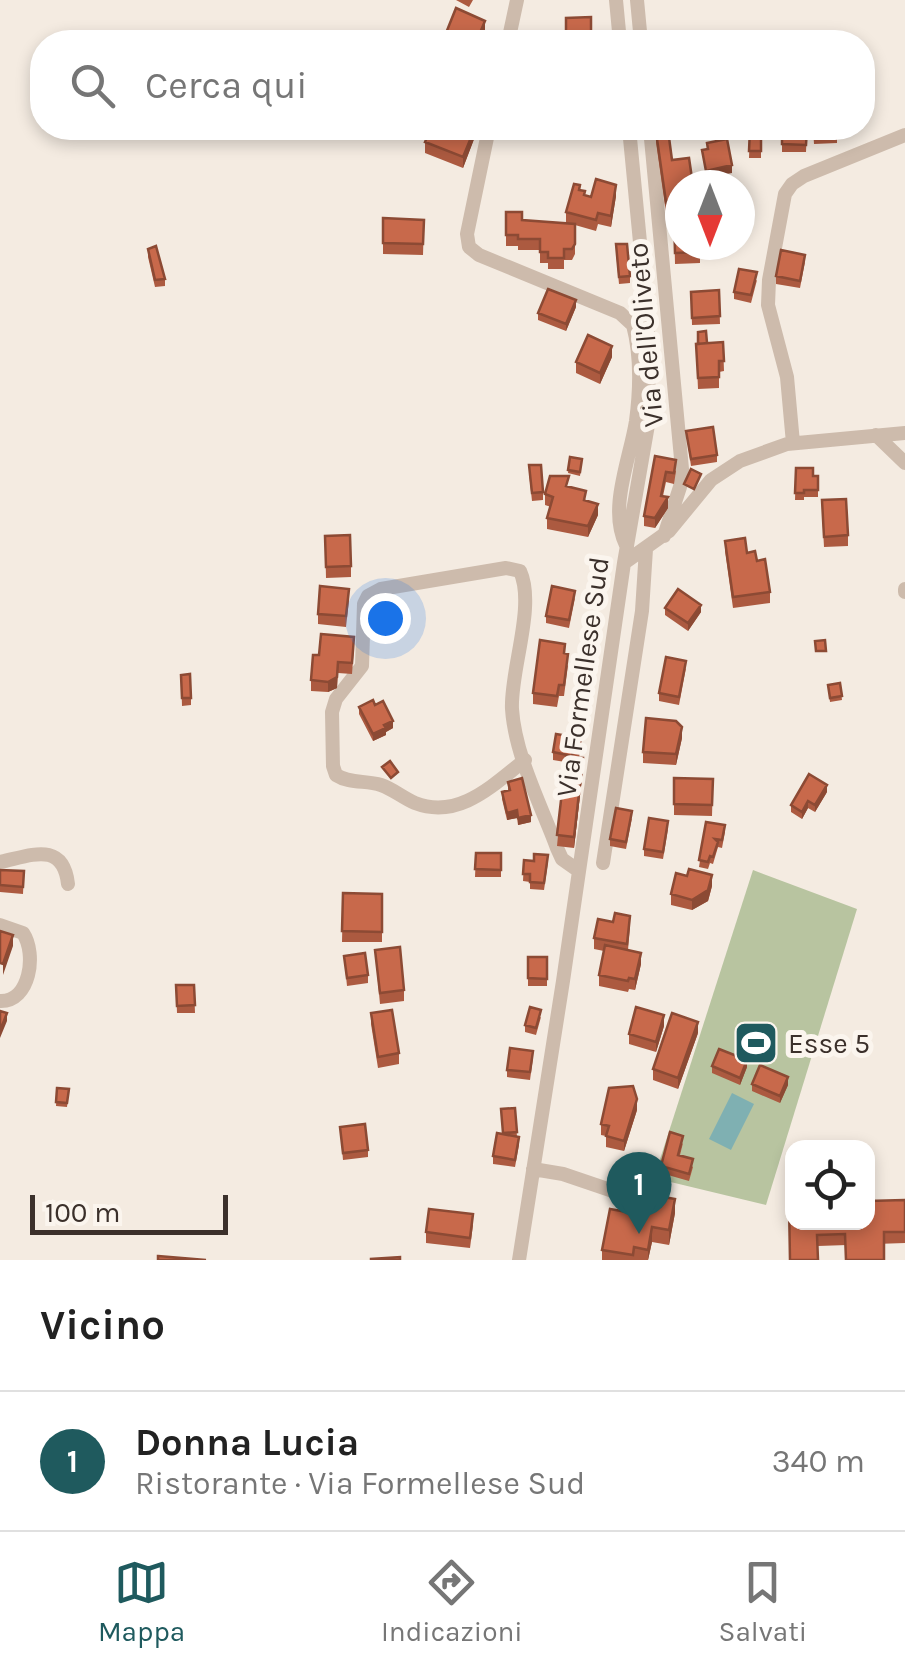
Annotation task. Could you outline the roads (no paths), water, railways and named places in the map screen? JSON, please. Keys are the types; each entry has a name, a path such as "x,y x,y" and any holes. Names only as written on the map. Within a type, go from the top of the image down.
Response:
{"street":[{"path":"511,30 518,0"},
{"path":"616,0 619,30"},
{"path":"637,0 640,30"},
{"path":"792,443 789,388 768,305 784,197 789,187 804,176 905,136"},
{"path":"486,140 467,234 470,247 479,255 620,313 633,325 637,408 618,521 627,546"},
{"name":"Via Formellese Sud","path":"519,1260 624,563 647,436 648,325 630,140"},
{"name":"Via dell'Oliveto","path":"651,140 682,468 664,536"},
{"path":"624,563 664,536 719,473 763,451 792,443 905,433"},
{"path":"876,435 905,464"},
{"path":"603,863 640,629 646,548"},
{"path":"524,760 474,799 446,808 420,805 384,786 336,776 332,766 332,712 336,698 362,666 364,604 368,596 381,589 506,568 520,571 524,582 522,636 512,708 524,760 556,848 566,862 579,870"},
{"path":"0,862 36,854 56,856 65,866 68,884"},
{"path":"0,925 23,933 30,954 27,976 18,996 0,1000"},
{"path":"533,1169 573,1177 615,1193 633,1192 663,1180"},
{"name":"Via Formellese Sud","path":"524,1232 532,1260"}],"water":[{"path":"732,1093 754,1104 731,1150 709,1139"}],"place":[{"name":"Esse 5","path":"756,1043"},
{"name":"Donna Lucia","path":"639,1234"}]}
